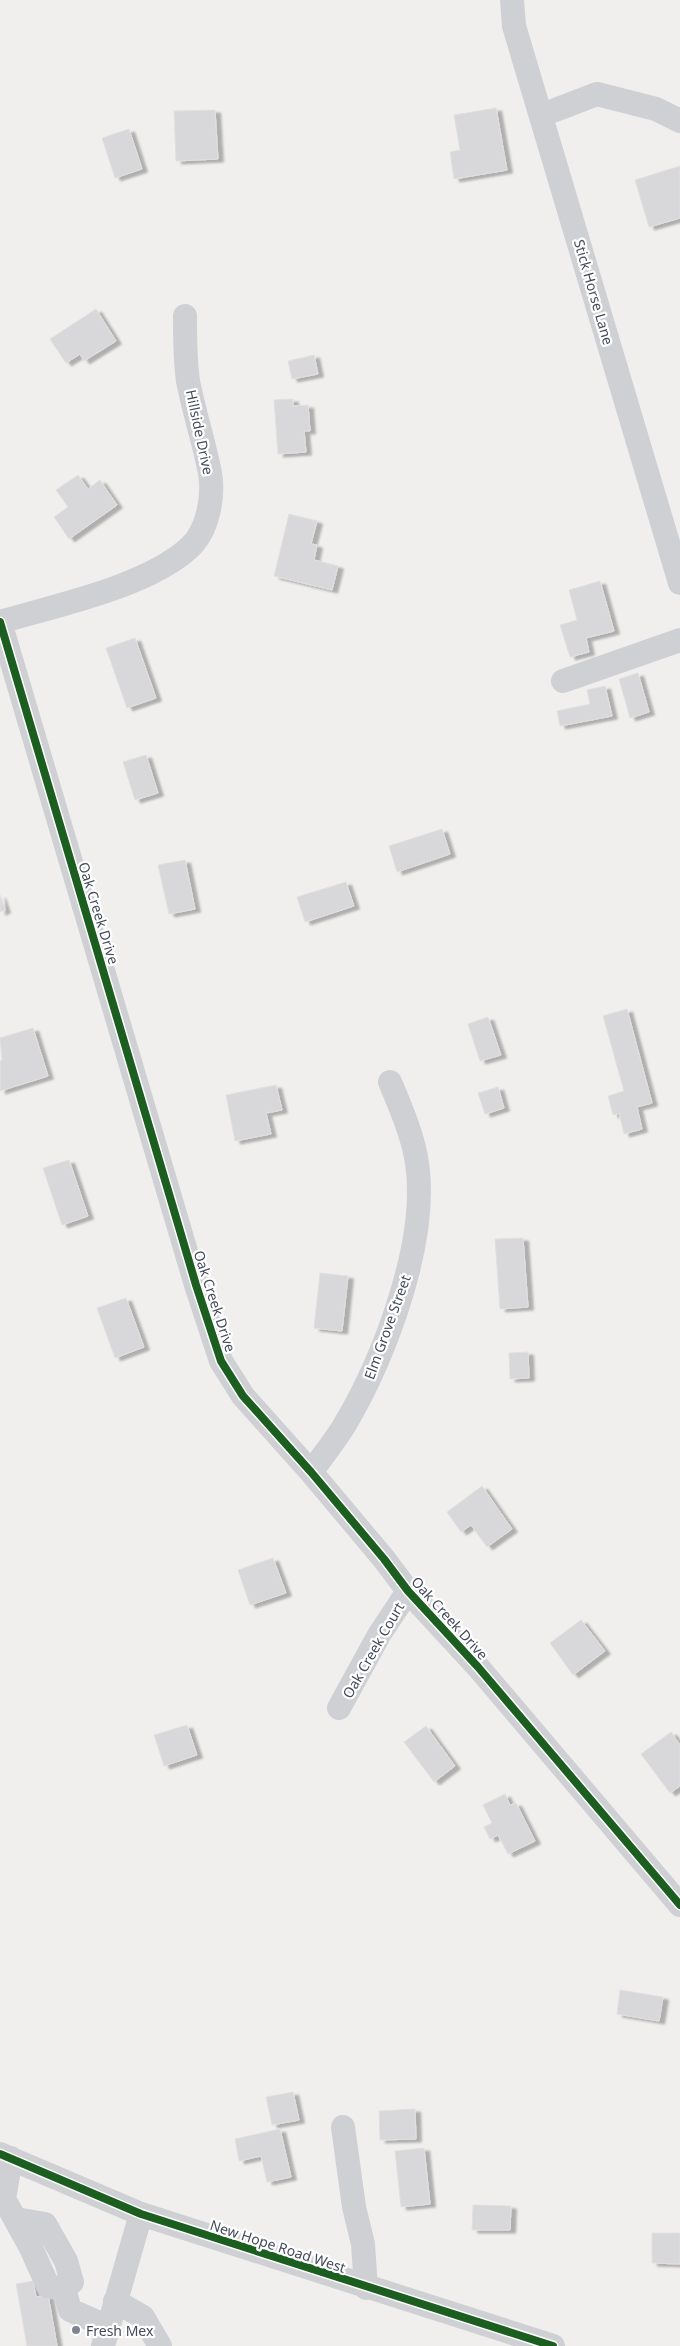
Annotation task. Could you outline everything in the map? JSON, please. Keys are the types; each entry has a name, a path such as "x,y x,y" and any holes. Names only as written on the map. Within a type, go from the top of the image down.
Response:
{"street":[{"name":"Stick Horse Lane","path":"512,0 514,26 542,114 680,583"},
{"path":"542,114 597,94 656,109 680,121"},
{"name":"Hillside Drive","path":"0,622 101,592 140,577 167,565 191,547 199,534 208,510 210,475 188,380 185,316"},
{"name":"Oak Creek Drive","path":"0,622 208,1327 221,1361 242,1396 311,1472 384,1559 408,1591 478,1667 680,1905"},
{"path":"563,681 680,640"},
{"name":"Elm Grove Street","path":"311,1472 344,1427 365,1387 399,1301 413,1244 420,1192 416,1157 409,1129 390,1082"},
{"name":"Oak Creek Court","path":"339,1708 379,1635 408,1591"},
{"path":"343,2127 354,2207 363,2244 366,2288"},
{"path":"5,2156 4,2199 16,2219 48,2286 64,2289 70,2310 106,2336 141,2214"},
{"name":"New Hope Road West","path":"5,2156 141,2214 366,2288 553,2346"},
{"path":"115,2301 143,2318 160,2346"}],"building":[{"path":"496,108 507,170 454,179 450,152 460,150 454,115"},
{"path":"215,110 218,159 176,161 174,111"},
{"path":"129,129 142,169 115,178 102,138"},
{"path":"680,166 680,218 649,227 635,180"},
{"path":"96,309 116,341 84,361 80,354 66,363 50,339"},
{"path":"314,355 318,374 292,379 288,361"},
{"path":"293,399 293,406 308,405 310,431 304,431 306,452 278,454 274,400"},
{"path":"78,475 88,489 100,480 117,505 69,539 54,517 68,507 56,490"},
{"path":"289,514 317,521 311,544 317,545 314,560 338,566 332,590 274,576"},
{"path":"600,581 614,631 586,638 589,652 570,657 560,625 577,620 569,590"},
{"path":"135,638 156,698 127,708 106,648"},
{"path":"638,673 649,712 630,718 619,679"},
{"path":"605,686 612,716 560,726 557,711 590,704 587,690"},
{"path":"146,755 158,793 135,800 123,762"},
{"path":"442,829 450,854 397,872 389,846"},
{"path":"185,860 195,909 169,914 158,865"},
{"path":"346,882 354,906 305,922 297,897"},
{"path":"0,895 5,910 0,912"},
{"path":"627,1009 652,1103 637,1107 642,1129 624,1134 619,1113 613,1115 608,1096 624,1091 603,1016"},
{"path":"488,1017 501,1055 480,1061 468,1024"},
{"path":"33,1028 48,1076 0,1091 0,1061 2,1060 0,1038"},
{"path":"276,1085 282,1110 266,1113 271,1134 235,1141 226,1095"},
{"path":"498,1087 504,1108 485,1114 478,1093"},
{"path":"69,1160 88,1216 62,1225 43,1168"},
{"path":"523,1238 528,1307 500,1309 495,1239"},
{"path":"320,1273 348,1276 342,1331 314,1328"},
{"path":"126,1298 144,1347 115,1358 97,1308"},
{"path":"528,1352 529,1378 510,1379 509,1353"},
{"path":"482,1486 512,1529 487,1547 471,1525 461,1532 447,1512"},
{"path":"273,1558 286,1593 250,1605 238,1570"},
{"path":"581,1620 605,1651 573,1675 550,1643"},
{"path":"187,1725 197,1755 164,1766 154,1735"},
{"path":"426,1726 455,1766 434,1782 404,1742"},
{"path":"671,1732 680,1745 680,1786 670,1793 641,1754"},
{"path":"505,1794 510,1805 516,1803 535,1841 508,1854 498,1835 490,1839 484,1827 492,1823 483,1805"},
{"path":"620,1990 663,1997 659,2021 617,2014"},
{"path":"293,2092 299,2120 272,2125 266,2097"},
{"path":"415,2109 416,2139 380,2140 379,2111"},
{"path":"280,2129 291,2177 267,2182 261,2156 239,2161 235,2139"},
{"path":"424,2148 430,2204 401,2207 395,2151"},
{"path":"473,2205 511,2206 510,2230 472,2230"},
{"path":"652,2233 680,2233 680,2264 652,2263"},
{"path":"33,2281 36,2297 48,2295 57,2346 27,2346 16,2284"}],"cycle path":[{"path":"0,622 196,1285 221,1361 243,1396 311,1472 384,1559 408,1591 478,1667 680,1905"},
{"path":"0,2154 141,2214 553,2346"}],"place":[{"name":"Fresh Mex","path":"76,2330"}]}
